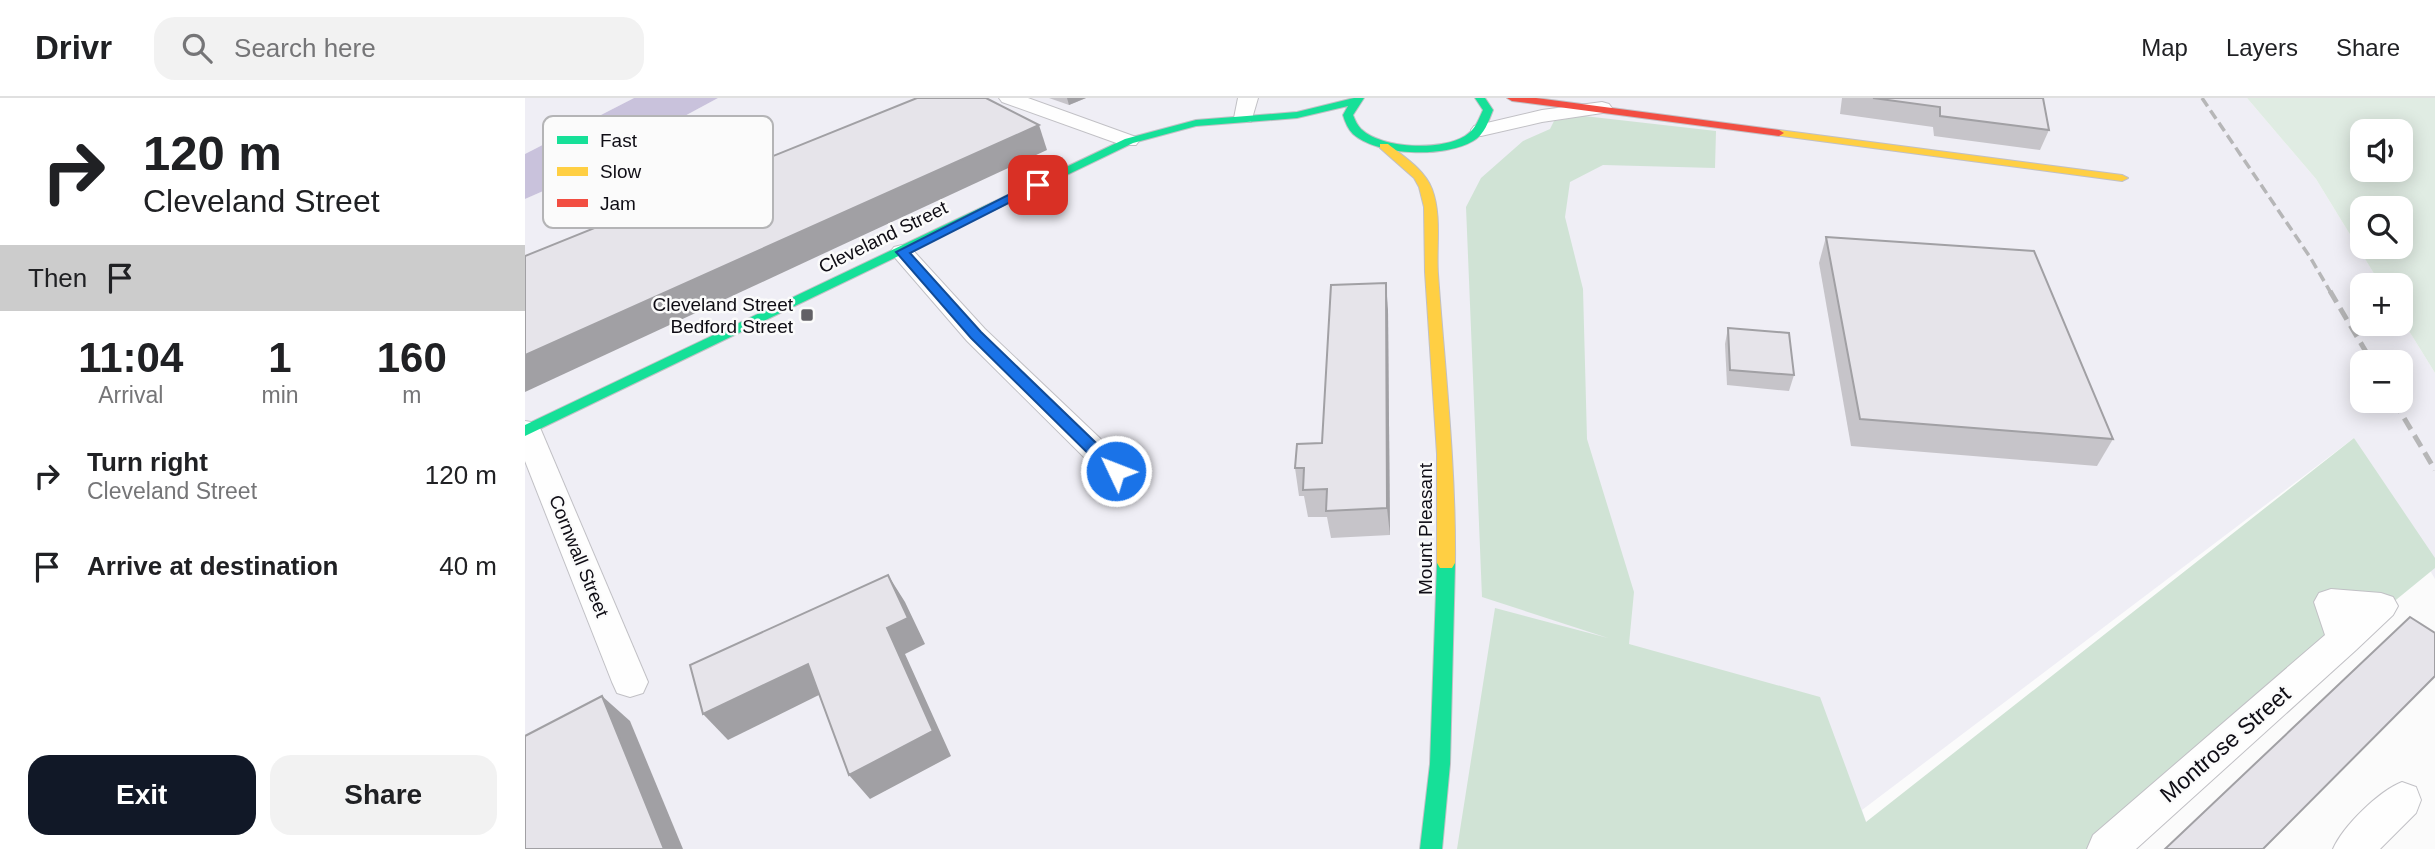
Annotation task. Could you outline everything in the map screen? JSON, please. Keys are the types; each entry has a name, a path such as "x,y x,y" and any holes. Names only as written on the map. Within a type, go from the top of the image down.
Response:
{"main road":[{"path":"1456,161 1487,120 1488,110 1480,98"},
{"path":"1512,98 2122,178"},
{"name":"Cleveland Street","path":"1268,117 1325,111 1356,100"},
{"path":"1356,100 1348,111 1348,120 1353,130 1363,138"},
{"name":"Cleveland Street","path":"526,430 1129,141 1246,108 1268,117 1321,126"},
{"path":"1342,131 1384,146 1428,149 1474,134"},
{"path":"1384,146 1415,172 1425,187 1430,210"},
{"path":"1430,210 1440,191"},
{"name":"Mount Pleasant","path":"1430,210 1430,256 1448,515 1440,764 1431,849"}],"street":[{"path":"1009,98 1129,141"},
{"path":"1474,134 1542,116 1602,108"},
{"path":"902,252 976,335 1116,471"},
{"name":"Cornwall Street","path":"526,430 630,682"},
{"name":"Montrose Street","path":"2107,849 2344,640"},
{"path":"2353,849 2402,800"}],"shaded area":[{"path":"525,98 634,98 599,116 543,116 543,145 525,154"},
{"path":"634,98 718,98 685,116 599,116"},
{"path":"718,98 2247,98 2316,179 2350,234 2350,259 2365,259 2374,273 2350,273 2350,336 2412,336 2435,373 2435,579 2354,438 1862,810 1876,849 525,849 525,199 543,191 543,228 773,228 773,116 685,116"},
{"path":"2247,98 2435,98 2435,373 2412,336 2413,273 2374,273 2365,259 2413,259 2413,196 2350,196 2350,234 2316,179"},
{"path":"543,145 543,191 525,199 525,154"}],"green space":[{"path":"1584,116 1716,131 1715,168 1603,165 1570,182 1565,217 1583,289 1587,439 1634,592 1629,644 1820,697 1866,822 2354,438 2435,558 2435,568 2091,849 1457,849 1495,608 1608,638 1482,597 1466,207 1481,178 1523,141 1550,129 1554,121"}],"building":[{"path":"917,98 986,98 1039,125 525,355 525,256 594,228 773,228 773,156"},
{"path":"1873,98 2043,98 2049,130 1940,116 1940,107"},
{"path":"1826,237 2034,251 2113,439 1860,419"},
{"path":"1386,283 1387,508 1326,511 1327,489 1303,490 1304,468 1295,468 1297,444 1322,443 1331,285"},
{"path":"1728,328 1789,333 1794,375 1730,370"},
{"path":"888,575 908,618 887,628 933,731 849,775 808,664 703,714 690,665"},
{"path":"2410,617 2435,633 2435,676 2263,849 2165,849"},
{"path":"602,696 664,849 525,849 525,736"}],"railway":[{"path":"2202,98 2310,257 2331,293"},
{"path":"2330,291 2365,350"},
{"path":"2401,413 2435,470"}],"traffic: fast":[{"path":"1359,98 1348,115 1355,130 1381,144 1417,149 1454,145 1469,139 1479,130 1488,110 1480,98"},
{"path":"525,431 1129,141 1196,123 1297,115 1354,102"},
{"path":"1431,849 1440,764 1446,563"}],"traffic: slow":[{"path":"1779,133 2122,178"},
{"path":"1384,146 1418,175 1425,187 1430,207 1431,272 1445,454 1446,563"}],"traffic: jam":[{"path":"1512,98 1779,133"}],"place":[{"name":"Cleveland Street Bedford Street","path":"807,315"}],"route":[{"path":"1038,185 902,252 976,335 1116,471"}]}
